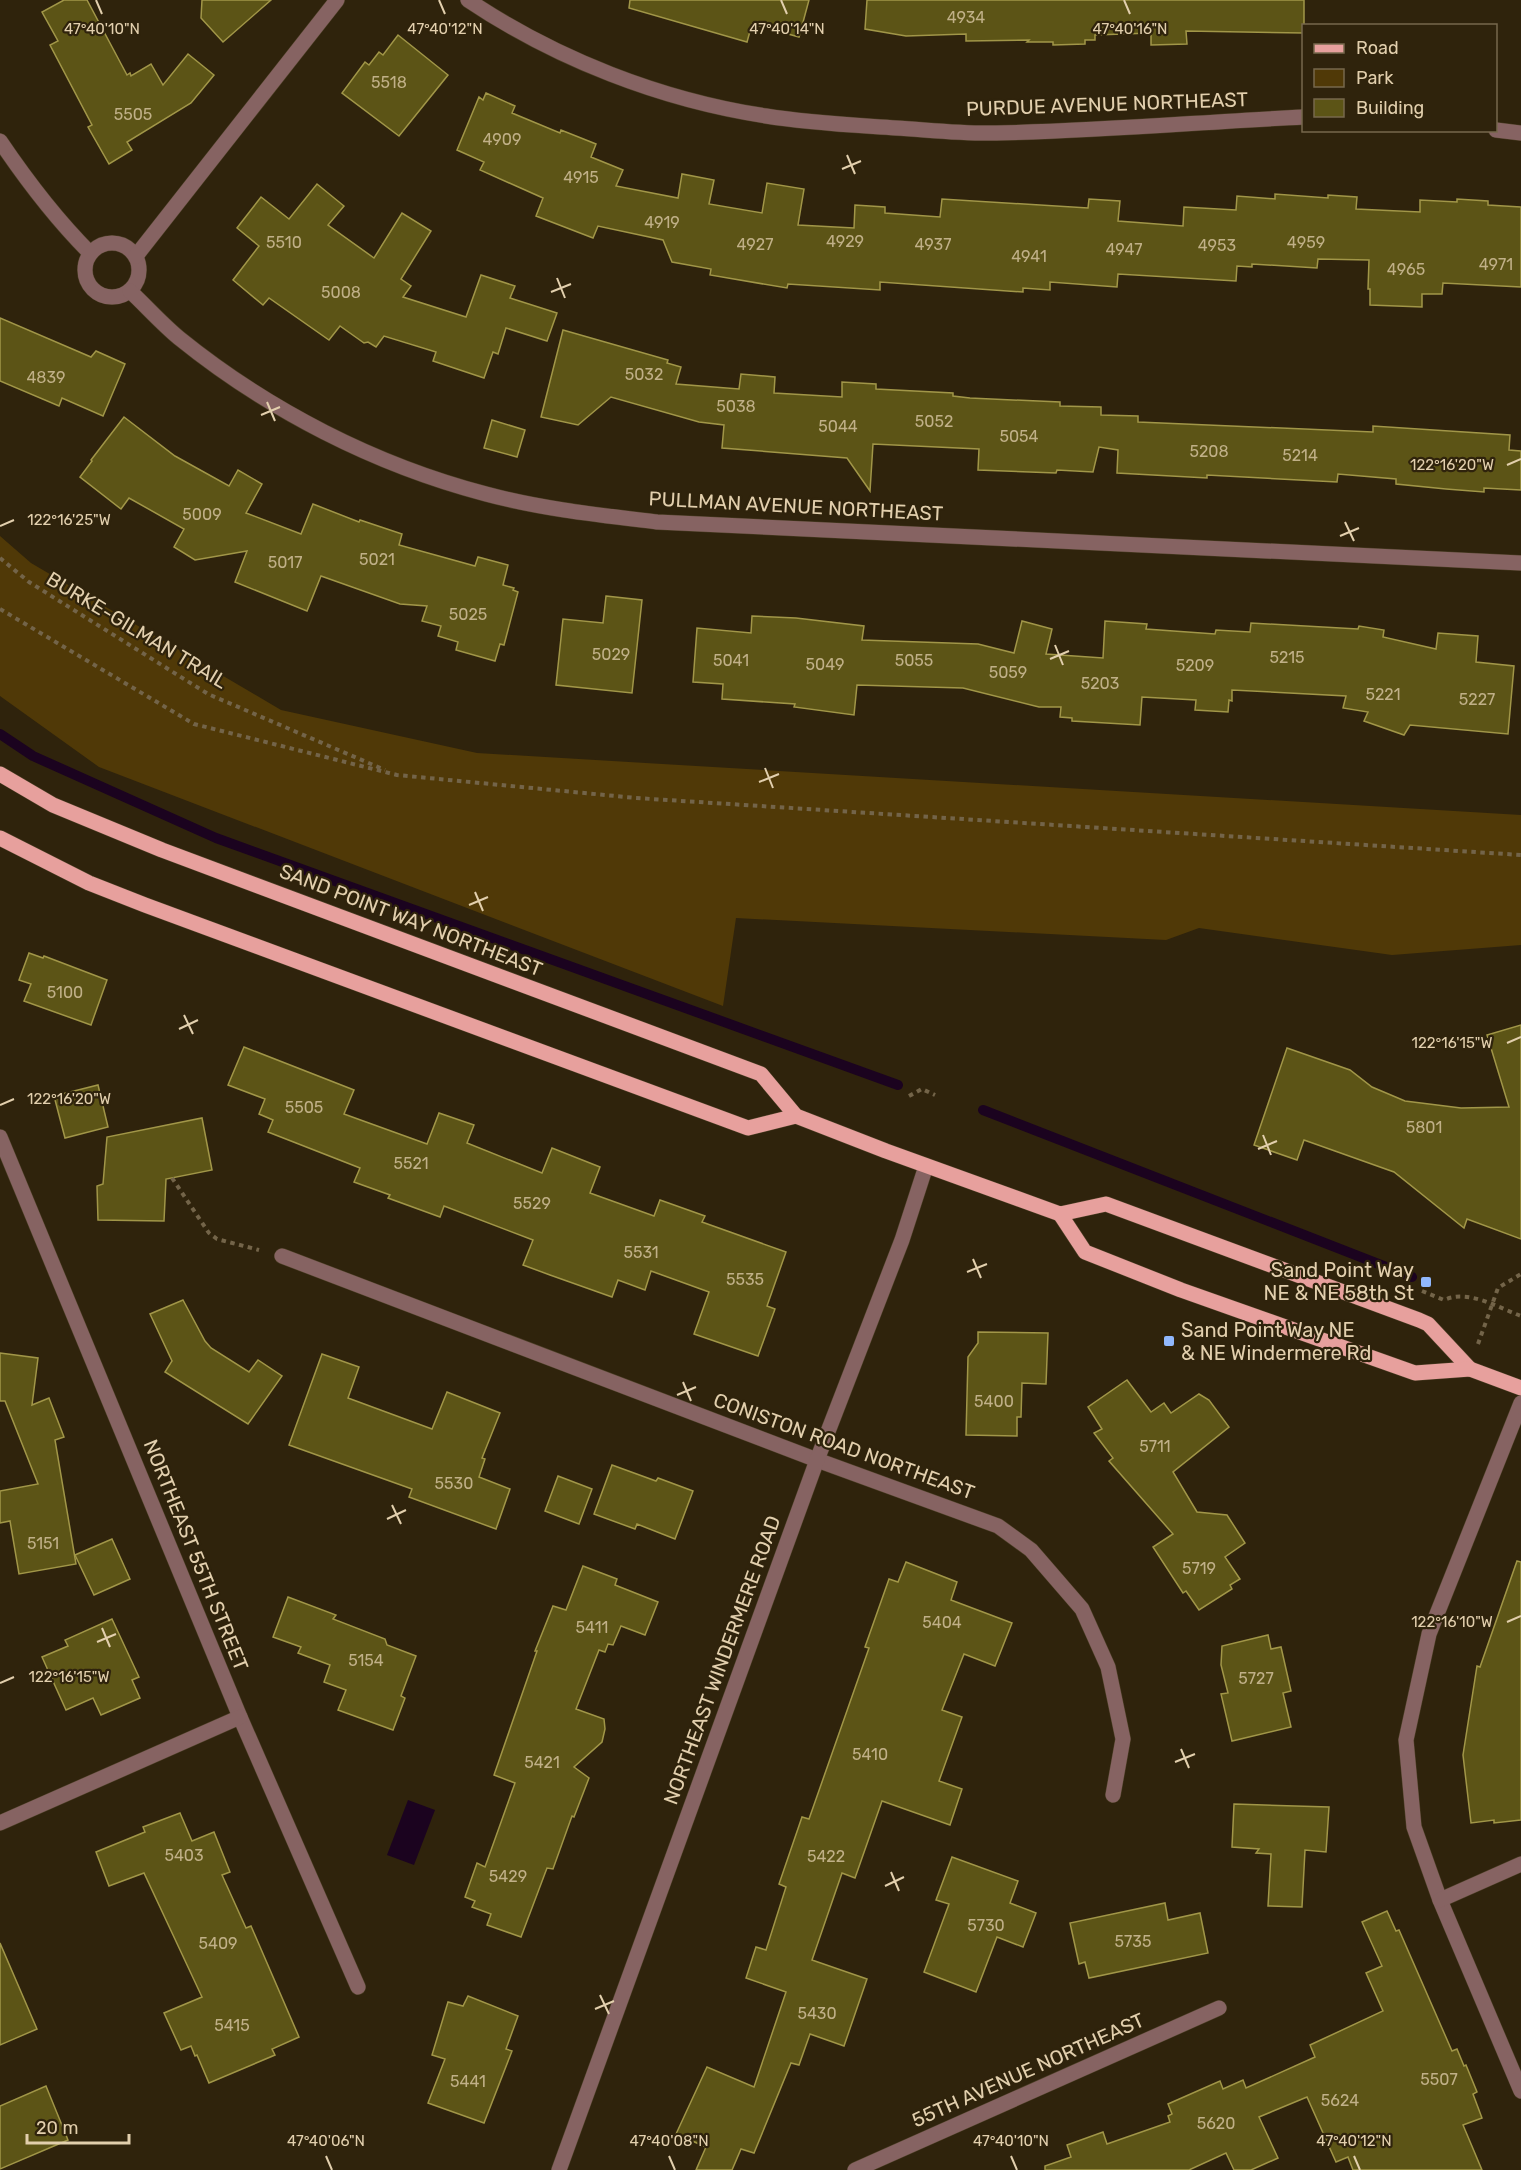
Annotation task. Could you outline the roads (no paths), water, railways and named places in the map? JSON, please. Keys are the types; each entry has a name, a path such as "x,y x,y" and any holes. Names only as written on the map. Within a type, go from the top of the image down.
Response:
{"main road":[{"name":"SAND POINT WAY NORTHEAST","path":"0,774 53,805 162,850 761,1074 796,1116 1059,1214"},
{"path":"0,838 89,883 136,902 748,1128 796,1116"},
{"path":"1470,1369 1428,1324 1408,1316 1106,1203 1059,1214 1085,1252 1181,1290 1415,1373 1470,1369 1521,1388"}],"street":[{"path":"136,256 337,0"},
{"name":"PURDUE AVENUE NORTHEAST","path":"468,0 530,37 574,59 621,77 706,104 813,123 994,134 1302,117"},
{"path":"1497,130 1521,133"},
{"path":"0,141 27,181 69,232 90,253"},
{"path":"110,242 125,245 136,256 140,270 139,278 130,291 115,297 107,297 93,290 88,284 85,268 90,253 102,244 110,242"},
{"name":"PULLMAN AVENUE NORTHEAST","path":"130,291 178,337 248,388 324,432 403,467 486,494 570,512 657,522 1521,563"},
{"name":"NORTHEAST 55TH STREET","path":"0,1137 240,1717 358,1988"},
{"name":"NORTHEAST WINDERMERE ROAD","path":"559,2170 817,1460 902,1240 926,1166"},
{"name":"CONISTON ROAD NORTHEAST","path":"282,1256 817,1460 998,1526 1032,1550 1082,1609 1108,1667 1123,1739 1113,1795"},
{"path":"1521,1403 1429,1634 1406,1740 1414,1827 1440,1900 1521,2091"},
{"path":"0,1823 240,1717"},
{"path":"1440,1900 1521,1864"},
{"name":"55TH AVENUE NORTHEAST","path":"855,2170 1219,2008"}],"waterway":[{"path":"0,734 33,756 216,838 898,1085"},
{"path":"983,1110 1412,1277"}],"place":[{"name":"Sand Point Way NE & NE 58th St","path":"1426,1282"},
{"name":"Sand Point Way NE & NE Windermere Rd","path":"1169,1341"}]}
